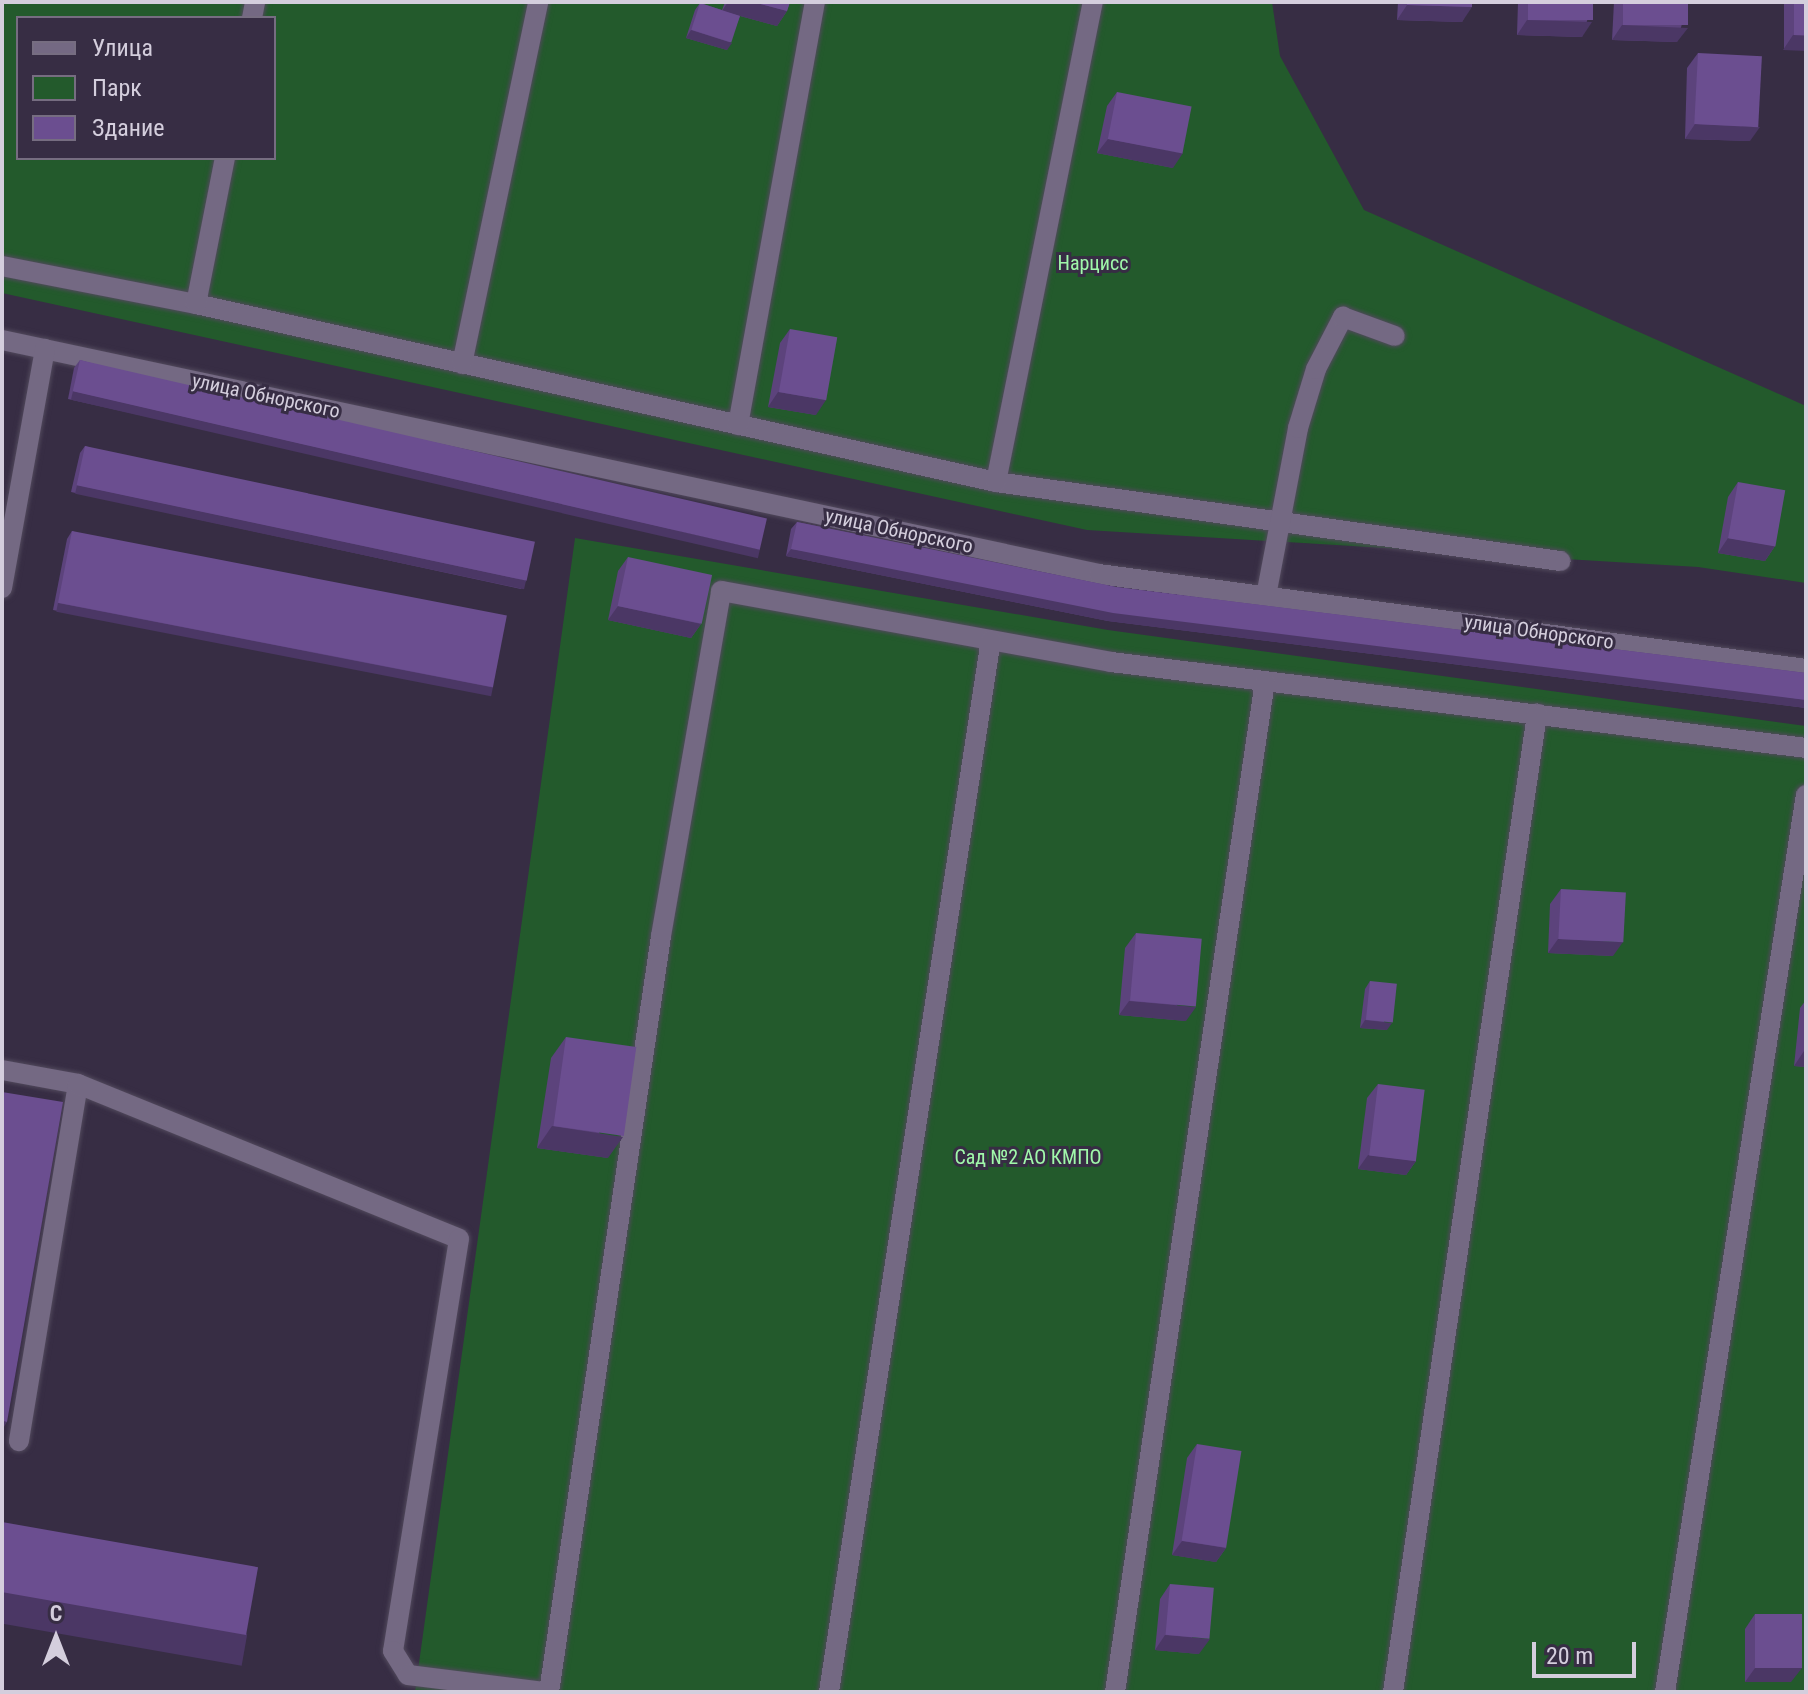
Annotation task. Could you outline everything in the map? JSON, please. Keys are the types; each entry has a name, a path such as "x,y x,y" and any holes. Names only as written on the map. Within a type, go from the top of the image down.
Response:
{"street":[{"path":"462,364 538,2"},
{"path":"738,425 815,2"},
{"path":"996,482 1093,2"},
{"path":"196,304 225,160"},
{"path":"2,266 196,304 996,482 1560,561"},
{"path":"1266,596 1298,428 1316,369 1343,317 1395,336"},
{"name":"улица Обнорского","path":"2,340 1099,574 1806,669"},
{"path":"2,588 45,349"},
{"path":"2,1070 78,1084 459,1239 393,1651 408,1675 546,1692 661,936 721,591 1111,662 1806,748"},
{"path":"829,1692 991,640"},
{"path":"1115,1692 1265,681"},
{"path":"1393,1692 1537,714"},
{"path":"1665,1692 1806,795"},
{"path":"19,1441 78,1084"}],"green space":[{"name":"Нарцисс","path":"2,2 1272,2 1280,56 1364,210 1806,406 1806,583 1698,567 1087,530 2,293"},
{"name":"Сад №2 АО КМПО","path":"575,538 1108,630 1806,726 1806,1692 415,1692"}],"building":[{"path":"753,2 790,2 787,11"},
{"path":"1407,2 1472,2 1472,7 1407,5"},
{"path":"1528,2 1593,2 1593,20 1528,20"},
{"path":"1623,2 1688,2 1688,25 1623,25"},
{"path":"1794,2 1806,2 1806,35 1794,35"},
{"path":"700,3 740,16 731,43 691,30"},
{"path":"1698,53 1762,56 1758,127 1694,124"},
{"path":"1117,92 1192,107 1182,154 1108,139"},
{"path":"790,329 837,337 826,400 779,392"},
{"path":"80,360 767,519 760,550 73,391"},
{"path":"85,446 535,542 527,581 77,485"},
{"path":"1738,482 1785,490 1775,546 1728,538"},
{"path":"797,522 1116,587 1806,673 1806,700 1113,613 791,549"},
{"path":"72,531 507,616 493,687 58,603"},
{"path":"628,557 712,575 702,624 618,606"},
{"path":"1561,889 1626,892 1623,942 1558,939"},
{"path":"1136,933 1202,939 1196,1006 1130,1001"},
{"path":"1370,981 1397,984 1393,1023 1366,1020"},
{"path":"566,1037 636,1047 624,1136 553,1126"},
{"path":"1378,1084 1425,1090 1416,1161 1369,1155"},
{"path":"2,1092 63,1102 7,1422 2,1421"},
{"path":"1197,1444 1241,1451 1226,1548 1182,1541"},
{"path":"2,1522 258,1567 246,1635 2,1592"},
{"path":"1170,1584 1214,1588 1209,1639 1166,1635"},
{"path":"1755,1614 1802,1614 1802,1668 1755,1668"}]}
